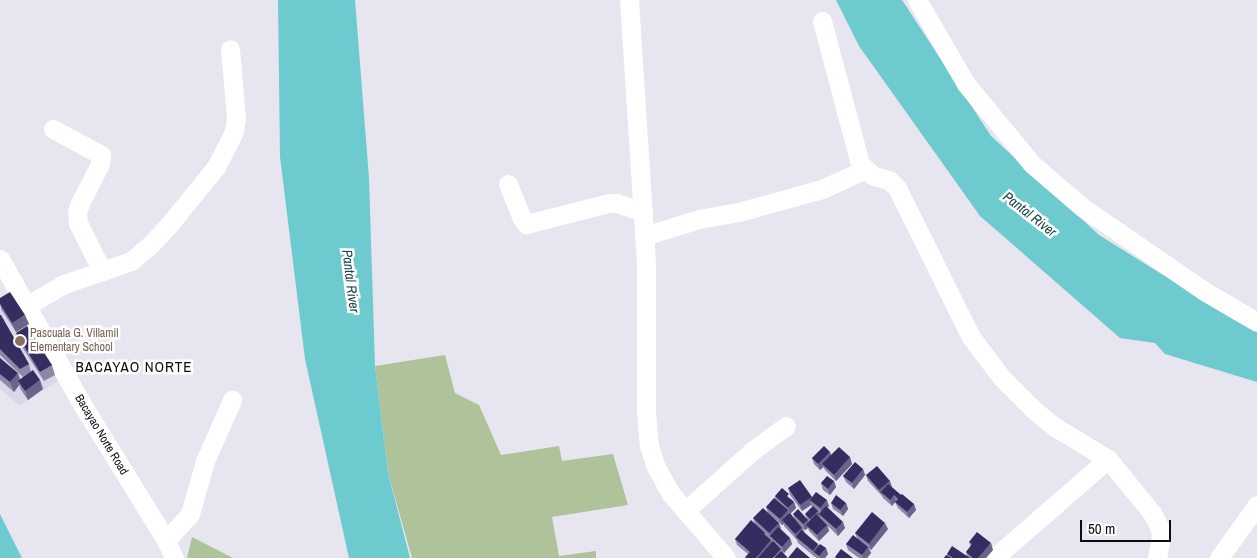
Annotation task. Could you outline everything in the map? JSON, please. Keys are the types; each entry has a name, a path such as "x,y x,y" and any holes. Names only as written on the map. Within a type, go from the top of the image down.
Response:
{"street":[{"path":"628,0 643,212 646,412 649,446 663,480 685,511 726,558"},
{"path":"916,0 966,84 1032,164 1082,207 1204,291 1257,322"},
{"path":"822,20 860,164 874,176 889,180 897,188 971,337 1002,378 1055,427 1108,459 1158,521 1161,537 1157,558"},
{"path":"26,306 64,284 131,261 151,244 216,166 227,149 234,132 236,118 230,49"},
{"path":"53,129 101,155 100,164 77,212 78,223 102,271"},
{"path":"644,236 699,219 740,212 822,189 866,169"},
{"path":"508,184 521,217 526,224 609,203 617,203 643,212"},
{"name":"Bacayao Norte Road","path":"0,259 85,409 166,540 174,558"},
{"path":"166,540 190,514 205,460 232,400"},
{"path":"685,511 752,451 786,426"},
{"path":"994,558 1108,459"},
{"path":"1218,558 1257,505"}],"shaded area":[{"name":"Pascuala G. Villamil Elementary School","path":"14,295 62,379 19,405 0,389 0,303"}],"green space":[{"path":"445,355 455,393 479,405 501,455 559,446 562,461 613,454 628,505 552,517 559,556 596,551 596,558 412,558 388,473 375,366"},
{"path":"192,537 233,558 187,558"}],"water":[{"name":"Pantal River","path":"278,0 355,0 369,178 375,366 388,473 410,558 349,558 305,359 280,157"},
{"name":"Pantal River","path":"836,0 902,0 991,136 1099,235 1232,318 1257,331 1257,382 1165,354 1155,343 1120,338 980,216 859,46"},
{"path":"0,514 22,558 0,558"}],"building":[{"path":"10,292 25,315 12,323 0,304 0,298"},
{"path":"0,315 29,364 20,369 0,349"},
{"path":"27,326 52,365 40,372 16,333"},
{"path":"0,358 18,373 10,382 0,374"},
{"path":"33,370 40,380 25,391 18,381"},
{"path":"824,446 830,452 818,464 812,458"},
{"path":"839,447 850,457 834,475 822,464"},
{"path":"855,462 863,469 852,483 843,476"},
{"path":"877,466 890,481 879,490 866,475"},
{"path":"827,476 834,481 828,489 821,483"},
{"path":"800,480 812,497 800,505 788,488"},
{"path":"888,484 914,504 907,512 895,502 898,499 894,495 890,500 881,492"},
{"path":"782,488 794,502 788,508 775,496"},
{"path":"816,492 827,500 820,508 810,500"},
{"path":"836,495 846,503 840,510 831,503"},
{"path":"774,498 788,510 780,519 766,507"},
{"path":"813,506 818,511 810,519 805,514"},
{"path":"826,506 843,522 836,529 819,514"},
{"path":"763,508 779,523 769,533 753,518"},
{"path":"798,509 808,520 803,524 793,514"},
{"path":"872,512 885,523 869,544 855,533"},
{"path":"790,513 802,528 795,534 782,520"},
{"path":"816,514 827,525 817,535 806,525"},
{"path":"751,520 771,540 756,558 746,558 750,552 735,539"},
{"path":"778,527 790,538 782,547 770,536"},
{"path":"801,530 818,544 813,551 796,537"},
{"path":"977,532 991,543 978,558 973,558 966,552 972,544 969,542"},
{"path":"853,535 868,547 862,555 846,544"},
{"path":"773,541 781,549 773,558 758,558"},
{"path":"820,544 826,548 819,556 814,552"},
{"path":"952,546 970,558 953,558 947,554"},
{"path":"797,547 810,558 788,558"},
{"path":"841,549 853,558 836,558"},
{"path":"781,551 786,558 774,558"}],"place":[{"name":"Pascuala G. Villamil Elementary School","path":"20,341"}],"district":[{"name":"BACAYAO NORTE","path":"134,367"}]}
